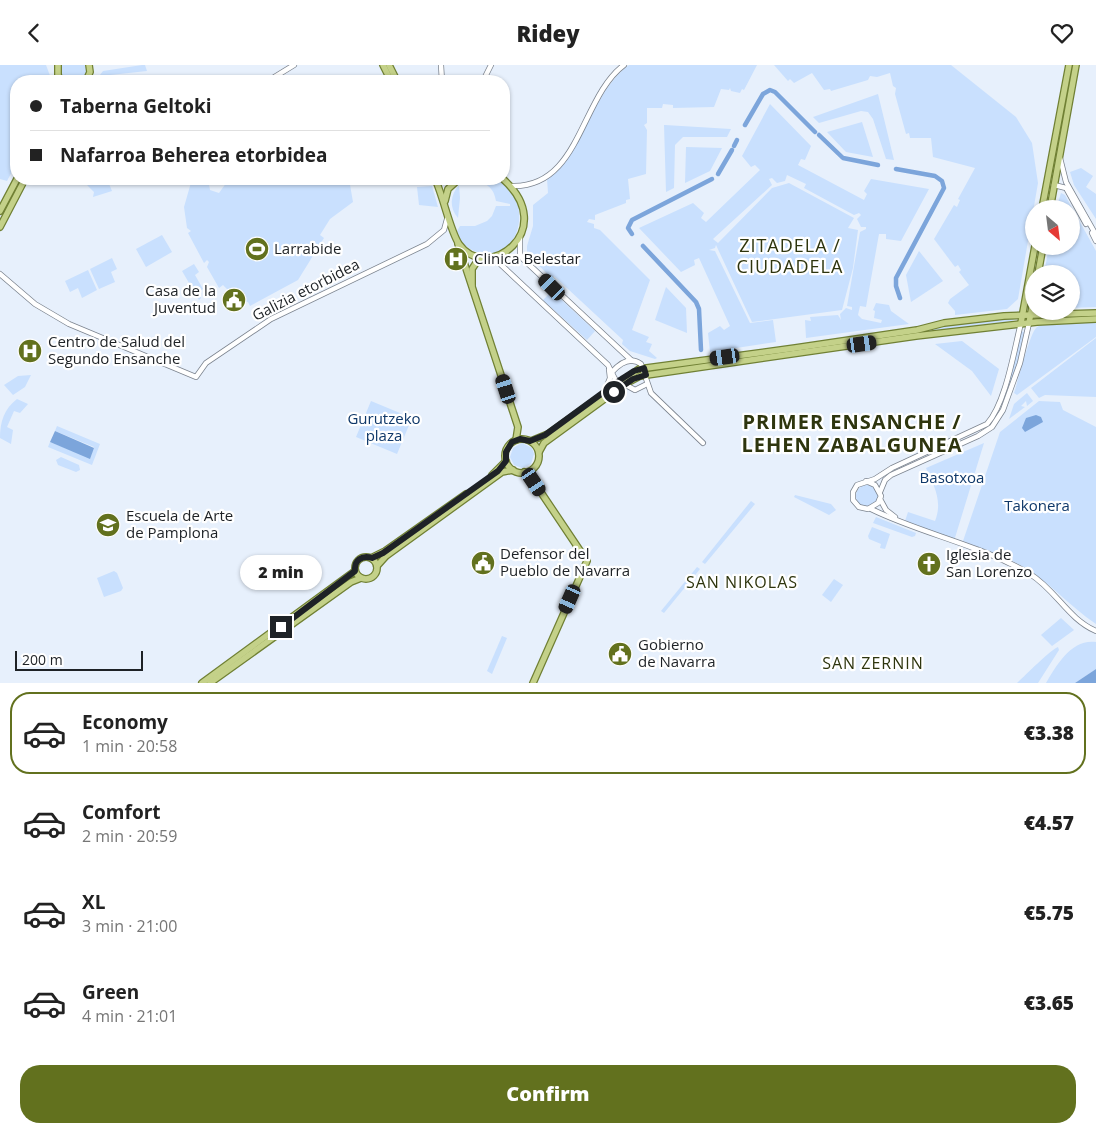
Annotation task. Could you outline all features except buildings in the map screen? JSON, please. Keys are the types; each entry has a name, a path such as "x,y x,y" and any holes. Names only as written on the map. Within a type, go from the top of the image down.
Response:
{"main road":[{"path":"1044,200 1069,65"},
{"path":"1051,200 1076,65"},
{"path":"0,211 14,185"},
{"path":"0,227 22,185"},
{"path":"438,185 518,427 539,452"},
{"path":"446,206 448,189 452,185"},
{"path":"457,240 464,250 480,257 489,257 510,250 520,235 524,224 523,207 512,186"},
{"path":"1021,323 1033,255"},
{"path":"472,285 472,269 480,257"},
{"path":"1005,316 1018,311 1024,303"},
{"path":"1080,313 1096,313"},
{"path":"516,440 527,440 545,435 604,393 645,372 917,330 944,323 1022,314"},
{"path":"1021,323 1025,319"},
{"path":"645,372 1021,323 1096,319"},
{"path":"210,683 350,581 372,578 377,566 386,556 502,472 513,470 524,472 534,468 544,443 622,383"},
{"path":"361,578 355,571 355,565 359,559 372,558 383,553 498,471 506,461 507,448 516,440 518,427"},
{"path":"506,461 513,470"},
{"path":"524,472 534,482 587,561 533,683"},
{"path":"372,558 377,566"},
{"path":"202,683 355,571"}],"street":[{"path":"278,75 294,65"},
{"path":"512,186 533,185 562,164 608,84 624,65"},
{"path":"1059,155 1066,182 1096,235"},
{"path":"1052,194 1066,182"},
{"path":"1054,185 1066,188 1096,241"},
{"path":"436,237 446,227 446,206"},
{"path":"436,237 446,233 457,240"},
{"path":"520,235 520,253 523,259 631,360 639,362 645,372 651,393 703,443"},
{"name":"Galizia etorbidea","path":"0,274 35,304 69,324 196,377 206,363 271,319 424,246 436,237"},
{"path":"489,257 507,270 608,365 615,379 635,390 647,384"},
{"path":"1021,323 1015,352 990,420 976,431 857,485 852,496 859,507 871,509 996,557 1031,575 1044,585 1073,617 1096,631"},
{"path":"902,522 886,510 880,499 880,492 885,480 891,475 978,436 992,427 1003,410 1020,363 1029,323"},
{"path":"612,372 617,367 631,360"},
{"path":"604,393 610,378 608,365"},
{"path":"996,408 1003,410"},
{"path":"866,481 875,485 880,492"},
{"path":"871,509 880,499"}],"green space":[{"path":"0,65 46,65 50,75 10,75 10,175 7,181 0,179"},
{"path":"61,65 86,65 86,75 61,74"},
{"path":"145,65 147,71 100,75 103,71"},
{"path":"629,65 757,65 744,90 742,89 740,93 731,91 730,88 729,90 721,89 714,107 673,108 673,105 663,104 662,108 647,108 647,123 644,125 647,130 646,174 628,179 630,199 626,200 626,203 595,215 595,220 589,219 587,222 594,224 594,228 600,230 650,280 632,330 649,337 646,342 652,344 649,351 657,358 655,359 630,351 622,344 623,340 554,276 552,279 527,253 527,246 533,226 533,205 548,193 547,179 571,153 605,91"},
{"path":"774,65 951,65 1016,117 1032,143 1038,183 1035,200 1025,200 1026,255 1018,299 1007,309 955,315 955,311 948,303 950,299 969,285 959,272 961,270 958,265 955,267 934,239 954,205 957,207 960,200 958,199 975,168 933,157 931,138 910,138 909,133 906,134 895,94 896,88 893,86 890,73 877,77 870,76 868,80 831,91 830,89 824,90 812,73 794,83 790,79 788,81"},
{"path":"878,94 894,160 886,159 873,119 868,112 861,111 819,123 813,117"},
{"path":"770,104 811,146 805,160 801,159 798,165 864,200 867,194 864,191 871,179 929,189 901,241 886,239 886,234 879,234 866,307 860,306 858,315 862,319 881,323 882,320 874,318 875,311 873,310 876,303 889,305 891,311 909,324 806,338 805,320 811,321 810,317 838,315 841,320 840,314 846,308 852,310 852,307 847,306 860,232 866,229 866,227 861,227 857,219 861,215 859,213 854,215 804,188 806,184 787,175 785,181 777,183 772,178 769,179 772,185 713,239 718,243 772,188 789,183 854,218 848,228 858,230 853,268 842,310 752,322 716,245 715,248 709,250 715,251 750,323 773,320 776,342 710,352 708,333 720,326 724,330 730,326 699,258 694,260 695,265 681,272 639,228 693,203 704,213 701,218 706,222 760,170 755,165 751,167 742,156"},
{"path":"862,122 873,157 846,152 827,132"},
{"path":"664,125 731,129 727,137 683,137 675,145 674,188 666,192"},
{"path":"686,147 722,148 710,171 685,183"},
{"path":"1081,168 1093,176 1086,187 1096,194 1096,219 1074,185 1070,172"},
{"path":"87,185 110,185 112,191 93,197 94,192"},
{"name":"Larrabide","path":"190,185 209,185 210,190 219,193 225,185 350,185 353,202 330,219 320,235 324,238 298,280 250,306 248,302 242,301 238,295 233,295 223,285 219,288 207,267 209,262 207,260 204,263 188,233 191,231 187,228 184,207"},
{"path":"459,185 458,218 453,210 452,197"},
{"path":"487,185 507,185 517,203 519,214 515,237 509,245 500,251 490,254 470,249 464,244 457,231 460,226 475,226 487,221 492,216 496,206 510,206 510,204 496,201 491,189"},
{"path":"432,186 438,207 419,205 417,187"},
{"path":"1061,193 1068,200 1059,200"},
{"path":"1080,222 1096,251 1096,307 1080,308 1080,265 1046,265 1047,255 1080,255"},
{"path":"162,235 172,252 146,267 136,249"},
{"path":"919,251 943,281 911,302 906,275"},
{"path":"112,258 117,269 111,272 115,282 99,289 90,269"},
{"path":"194,264 199,272 195,275 203,289 198,292 201,298 199,300 182,271"},
{"path":"88,270 97,290 82,298 78,288 70,292 65,281"},
{"path":"666,287 686,308 687,333 655,320"},
{"path":"552,291 595,331 587,340 543,300"},
{"path":"1012,317 1014,319 1012,321 917,333 941,327"},
{"path":"1049,323 1096,323 1096,337 1017,395 1014,393 1028,347 1037,327"},
{"path":"1021,331 1024,332 1018,362 1004,403 1002,404"},
{"path":"1096,338 1096,397 1045,395 1039,398 1031,388"},
{"path":"962,341 999,369 991,396 972,371 935,344"},
{"path":"31,375 25,387 13,395 4,385 18,376"},
{"path":"1027,393 1033,401 1027,406 1026,401 1021,406 1025,407 1009,419 1014,404"},
{"path":"17,399 28,404 20,413 14,411 7,427 13,430 11,444 0,438 1,427 6,412"},
{"name":"Gurutzeko plaza","path":"371,401 412,418 397,454 356,437"},
{"name":"Takonera","path":"1039,401 1060,402 1063,410 1096,427 1096,624 1030,571 1006,558 963,541 1000,432"},
{"path":"57,426 100,444 92,465 48,447 50,442 90,458 94,447 55,431"},
{"path":"522,443 532,448 534,454 531,464 522,468 514,465 510,457 513,448"},
{"name":"Basotxoa","path":"984,443 954,541 905,521 908,512 935,521 938,500 926,468"},
{"path":"61,457 79,465 80,470 76,472 58,465 56,460"},
{"path":"867,485 875,488 878,496 875,504 867,507 859,504 856,496 859,488"},
{"path":"795,495 831,504 836,510 829,515 794,497"},
{"path":"751,501 755,504 705,564 702,562"},
{"path":"876,517 916,533 915,536 912,537 873,523"},
{"path":"872,527 890,534 885,549 880,548 881,544 869,539 868,536"},
{"path":"697,567 700,569 664,613 661,611"},
{"path":"114,571 117,573 123,588 121,591 104,597 97,578"},
{"path":"834,579 843,585 831,602 822,595"},
{"path":"1061,618 1074,630 1052,646 1041,635"},
{"path":"502,636 507,638 492,674 487,671"},
{"path":"1087,642 1096,642 1096,669 1075,683 1046,683 1060,661 1072,649"},
{"path":"1058,647 1059,650 1038,683 1017,683 1044,658"}],"water":[{"path":"1036,415 1041,417 1043,422 1025,432 1022,428 1026,418"},
{"path":"55,431 94,448 90,459 50,442"},
{"path":"1096,669 1096,683 1075,683"}],"waterway":[{"path":"745,125 763,94 770,90 775,92 815,132"},
{"path":"819,135 843,158 878,165"},
{"path":"734,146 737,140"},
{"path":"718,174 732,150"},
{"path":"896,169 935,176 942,181 944,188 896,278 896,286 900,298"},
{"path":"632,234 628,228 632,220 712,179"},
{"path":"643,246 696,302 699,309 701,350"}],"place":[{"name":"Larrabide","path":"257,249"},
{"name":"Clinica Belestar","path":"456,259"},
{"name":"Casa de la Juventud","path":"234,300"},
{"name":"Centro de Salud del Segundo Ensanche","path":"30,351"},
{"name":"Escuela de Arte de Pamplona","path":"108,525"},
{"name":"Defensor del Pueblo de Navarra","path":"483,563"},
{"name":"Iglesia de San Lorenzo","path":"929,564"},
{"name":"Gobierno de Navarra","path":"620,654"}],"district":[{"name":"ZITADELA / CIUDADELA","path":"790,256"},
{"name":"PRIMER ENSANCHE / LEHEN ZABALGUNEA","path":"852,434"},
{"name":"SAN NIKOLAS","path":"742,582"},
{"name":"SAN ZERNIN","path":"873,663"}],"route":[{"path":"281,627 345,580 355,571 355,565 359,559 362,557 372,558 383,553 498,471 506,461 507,448 512,442 520,439 530,441 538,439 563,423 623,378 634,371 644,368 646,375 633,379 614,392"}]}
